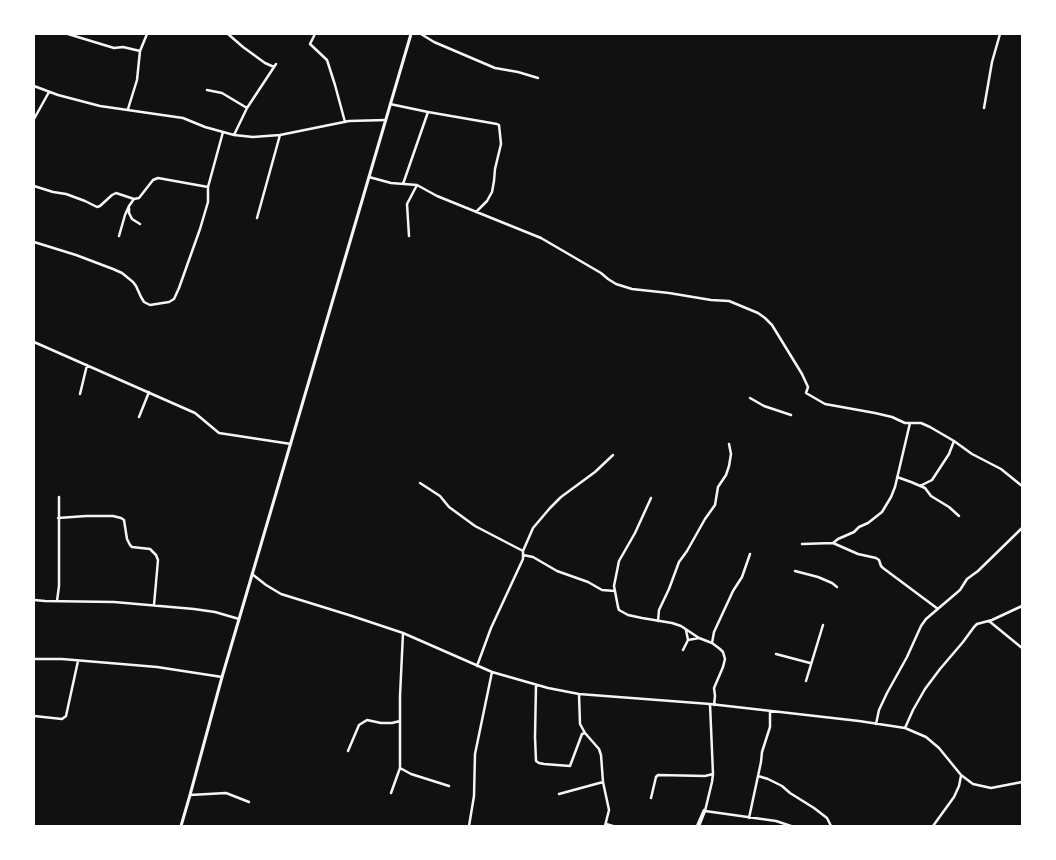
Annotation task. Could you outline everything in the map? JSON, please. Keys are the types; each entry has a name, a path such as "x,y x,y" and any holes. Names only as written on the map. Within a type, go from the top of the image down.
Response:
{"main road":[{"path":"180,826 411,34"}],"street":[{"path":"68,34 114,48 123,47 140,51"},
{"path":"128,110 137,80 140,51 147,34"},
{"path":"228,34 265,63 274,67"},
{"path":"315,34 310,44 327,60 345,122"},
{"path":"422,34 434,42 495,68 538,78"},
{"path":"984,108 992,62 1000,34"},
{"path":"234,135 247,108 276,64"},
{"path":"34,86 100,106 183,118 223,132 252,137 280,135 345,122 386,120"},
{"path":"208,90 222,93 247,108"},
{"path":"34,119 49,92"},
{"path":"390,104 497,124 500,127 501,144 492,192 487,201 476,212"},
{"path":"403,184 428,112"},
{"path":"34,242 118,271 130,279 144,302 150,305 169,302 174,298 179,288 198,235 208,202 208,187 223,132"},
{"path":"258,218 280,135"},
{"path":"369,177 391,183 417,185 437,196 541,238 601,273 608,280 616,284 632,289 729,301 758,313 772,325 802,374 808,387 806,393 825,404 930,426 972,454 1001,469 1022,486"},
{"path":"34,186 85,200 97,207 116,193 134,199 139,198 153,180 158,178 208,187"},
{"path":"409,236 407,204 417,185"},
{"path":"119,236 125,214 134,199"},
{"path":"129,206 129,213 132,219 140,224"},
{"path":"34,348 35,343 195,413 219,433 291,444"},
{"path":"80,394 87,365"},
{"path":"139,417 149,392"},
{"path":"750,398 764,406 791,415"},
{"path":"833,543 854,532 882,512 897,477 910,423"},
{"path":"920,486 932,480 949,454 954,441"},
{"path":"658,621 659,610 679,562 704,519 715,506 718,487 729,466 731,454 729,444"},
{"path":"477,666 491,628 523,559 523,553 533,528 561,497 595,472 613,455"},
{"path":"897,477 925,488 931,496 949,507 959,516"},
{"path":"420,483 440,496 449,507 476,526 523,553 533,556 556,571 588,582 602,590 614,591"},
{"path":"57,601 59,586 58,497"},
{"path":"651,498 620,561 614,586 618,607 623,612 642,618 681,626 699,638 712,643 723,652 725,659 714,688 714,705"},
{"path":"58,518 113,516 124,520 127,539 130,545 132,547 147,548 154,552 158,560 154,606"},
{"path":"876,724 887,693 907,657 921,626 960,590 966,579 978,571 1022,528"},
{"path":"802,544 833,543 858,554 876,558 883,568 938,609"},
{"path":"712,643 714,632 742,576 750,554"},
{"path":"795,571 818,577 837,587"},
{"path":"252,574 281,594 404,633 492,672 536,685 579,694 710,704 904,728 926,737 939,748 961,775 973,784 991,788 1022,782"},
{"path":"34,600 114,602 194,609 215,612 239,619"},
{"path":"904,728 926,688 974,626 1014,611 1022,606"},
{"path":"989,621 1022,648"},
{"path":"806,681 823,624"},
{"path":"682,650 688,640 686,630"},
{"path":"391,793 400,768 400,696 404,633"},
{"path":"688,640 699,638"},
{"path":"776,654 811,663"},
{"path":"34,659 157,667 222,677"},
{"path":"34,716 62,719 66,716 78,661"},
{"path":"469,826 474,796 476,754 492,672"},
{"path":"536,685 536,761 544,764 570,766 582,734 585,733"},
{"path":"579,694 580,724 599,749 601,756 608,810 606,825 613,826"},
{"path":"698,826 704,811 713,774 710,704"},
{"path":"749,818 762,752 770,727 770,711"},
{"path":"348,751 359,725 367,720 381,723 400,721"},
{"path":"400,768 411,774 449,786"},
{"path":"651,798 658,775 705,776 713,774"},
{"path":"932,826 954,798 961,775"},
{"path":"758,776 782,786 827,818 831,826"},
{"path":"559,794 603,782"},
{"path":"190,794 226,793 249,802"},
{"path":"704,811 776,821 791,826"}]}
